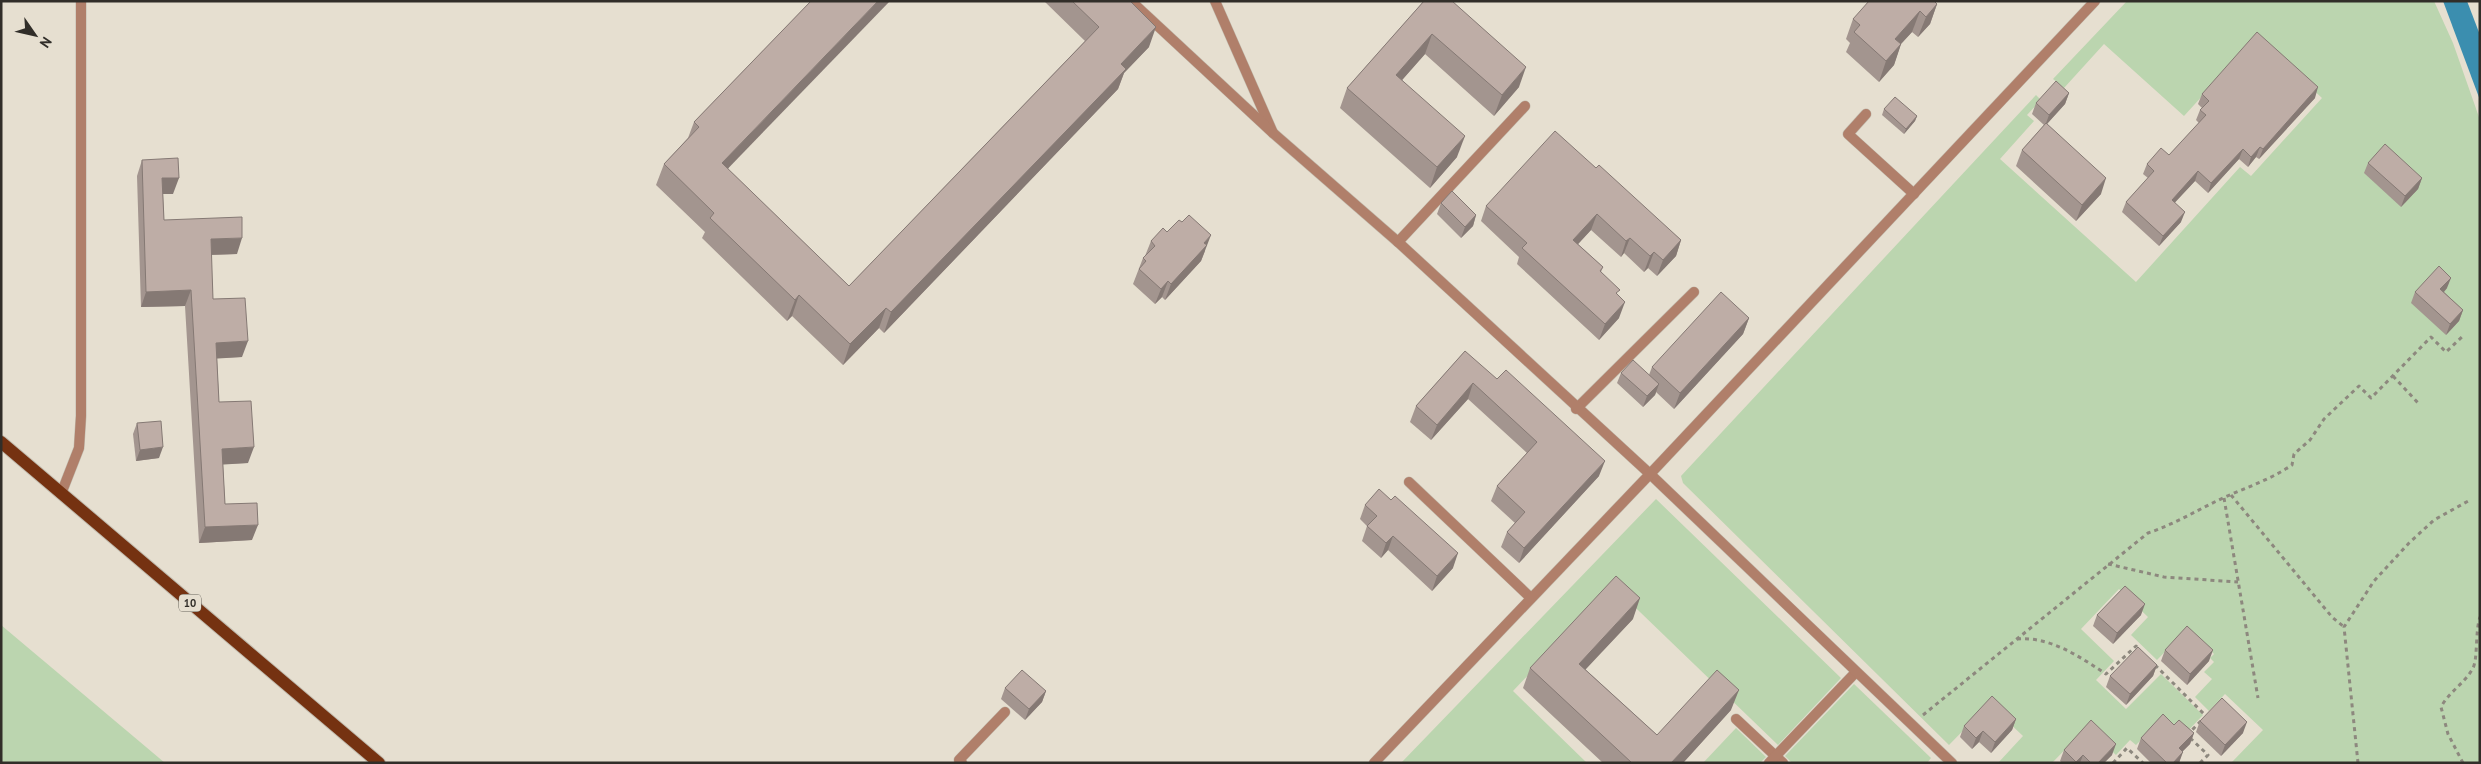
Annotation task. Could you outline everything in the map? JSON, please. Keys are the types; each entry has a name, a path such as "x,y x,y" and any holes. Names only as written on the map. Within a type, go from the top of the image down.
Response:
{"main road":[{"name":"10","path":"1,442 379,763"}],"street":[{"path":"61,494 79,448 82,416 81,1"},
{"path":"1130,1 1273,132 1398,242 1576,408 1650,474 1952,763"},
{"path":"1215,1 1273,132"},
{"path":"1374,763 1650,474 2095,1"},
{"path":"1398,242 1525,106"},
{"path":"1866,114 1848,134 1914,194"},
{"path":"1576,408 1694,292"},
{"path":"1408,482 1531,598"},
{"path":"1736,719 1776,760 1856,672"},
{"path":"962,763 959,760 1005,712"}],"path":[{"path":"1912,724 2148,533 2173,524 2224,498 2280,474 2292,465 2294,454 2310,440 2324,419 2359,386 2371,398 2431,337 2446,352 2464,335"},
{"path":"2393,376 2419,404"},
{"path":"2231,495 2332,617 2344,627"},
{"path":"2224,498 2258,698"},
{"path":"2358,763 2344,627 2374,581 2409,543 2434,520 2470,500"},
{"path":"2108,564 2164,577 2238,582"},
{"path":"2463,763 2448,734 2441,708 2448,695 2464,680 2474,666 2476,628 2480,617"},
{"path":"2017,639 2030,638 2055,646 2075,654 2106,674 2136,646 2143,653"},
{"path":"2150,660 2207,715 2187,735 2208,754 2200,763"},
{"path":"2113,763 2127,748 2143,763"}],"green space":[{"path":"2127,1 2434,1 2453,43 2480,120 2480,763 2231,763 2263,730 2225,694 2209,711 2195,697 2212,679 2204,672 2214,662 2210,658 2214,654 2198,638 2183,633 2157,660 2131,635 2148,617 2119,589 2081,629 2114,661 2096,680 2126,709 2161,674 2203,715 2183,736 2158,723 2136,745 2130,740 2116,755 2087,727 2052,763 1998,763 2023,736 1989,704 1949,745 1683,483 1681,476 2036,95 2041,100 2027,115 2034,121 2000,159 2136,282 2240,167 2251,176 2322,98 2256,37 2184,116 2104,44 2064,88 2053,79"},
{"path":"1656,499 1841,678 1778,745 1613,586 1513,691 1587,763 1401,763"},
{"path":"1,625 165,763 1,763"},
{"path":"1854,684 1931,758 1927,763 1792,763 1785,756"},
{"path":"1736,728 1766,757 1760,763 1703,763"}],"water":[{"path":"2443,1 2467,1 2480,35 2480,100"}],"building":[{"path":"811,1 878,1 722,163 849,286 1099,27 1072,1 1130,1 1156,27 1121,64 1126,69 891,312 886,308 850,344 799,295 795,300 710,218 714,213 664,164 699,127 694,122"},
{"path":"1424,1 1452,1 1526,67 1502,95 1432,34 1396,75 1465,136 1437,167 1347,88"},
{"path":"1869,1 1934,1 1937,4 1926,17 1920,11 1895,39 1901,44 1886,61 1854,32 1860,25 1853,19"},
{"path":"2257,32 2318,87 2263,149 2260,147 2251,157 2243,149 2211,183 2198,171 2172,200 2185,212 2163,236 2126,202 2154,171 2147,164 2161,148 2169,155 2206,115 2200,110 2209,101 2202,94"},
{"path":"2056,81 2069,93 2049,115 2036,103"},
{"path":"1895,97 1917,116 1906,129 1884,109"},
{"path":"2046,123 2106,178 2082,205 2022,150"},
{"path":"1555,131 1596,168 1599,165 1681,240 1663,260 1654,252 1650,256 1630,238 1626,241 1597,214 1573,240 1603,267 1600,271 1620,290 1616,293 1625,302 1605,324 1522,248 1527,243 1486,206"},
{"path":"2385,144 2422,178 2405,196 2368,163"},
{"path":"178,158 179,178 162,178 164,220 242,217 242,238 211,239 213,299 245,298 248,341 216,343 219,402 251,401 254,447 222,449 225,504 257,503 258,525 205,527 191,290 146,292 142,160"},
{"path":"1452,191 1476,215 1465,227 1441,203"},
{"path":"1189,215 1211,235 1204,243 1207,245 1171,284 1168,281 1161,289 1139,269 1146,261 1143,258 1155,246 1151,241 1163,228 1167,232 1179,220 1182,222"},
{"path":"2439,266 2451,278 2440,289 2463,310 2450,324 2415,292"},
{"path":"1721,292 1749,318 1680,393 1652,367"},
{"path":"1465,351 1497,379 1506,370 1605,461 1524,548 1507,532 1525,512 1497,486 1537,442 1473,383 1437,425 1416,406"},
{"path":"1633,360 1659,384 1647,396 1621,373"},
{"path":"161,421 163,447 140,450 137,423"},
{"path":"1379,489 1391,500 1395,496 1458,553 1437,576 1393,536 1386,543 1367,526 1377,516 1365,505"},
{"path":"1616,576 1640,598 1579,664 1657,735 1717,670 1739,690 1671,763 1632,763 1530,668"},
{"path":"2125,586 2145,604 2117,633 2097,615"},
{"path":"2187,626 2213,650 2190,674 2165,650"},
{"path":"2138,647 2157,665 2130,694 2110,676"},
{"path":"1022,670 1046,691 1029,709 1005,688"},
{"path":"1992,696 2016,719 1995,742 1983,731 1976,738 1964,726"},
{"path":"2222,698 2247,722 2225,745 2200,721"},
{"path":"2163,714 2174,725 2179,720 2194,733 2179,748 2183,752 2173,763 2167,763 2141,738"},
{"path":"2091,720 2116,744 2098,763 2091,763 2083,755 2076,762 2064,750"}]}
